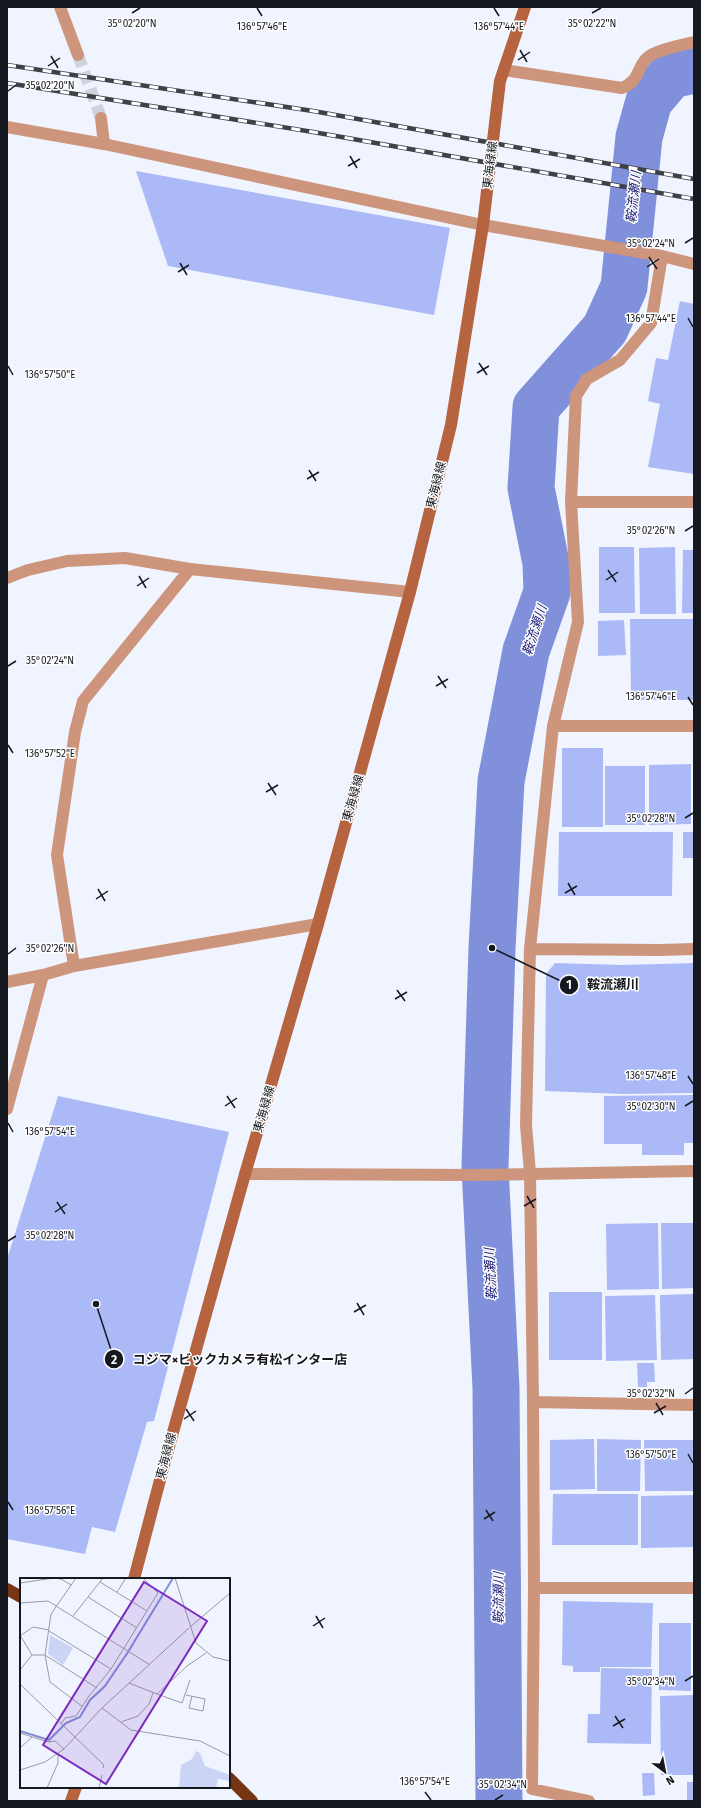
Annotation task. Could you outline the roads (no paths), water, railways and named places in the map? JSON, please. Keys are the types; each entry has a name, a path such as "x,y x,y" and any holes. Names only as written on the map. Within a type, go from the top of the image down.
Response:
{"highway":[{"path":"7,1589 20,1596"},
{"path":"230,1779 252,1801"}],"main road":[{"name":"東海緑線","path":"134,1578 165,1461 245,1174 318,924 410,592 451,425 482,225 500,81 525,7"},
{"path":"71,1801 76,1788"}],"street":[{"path":"60,7 78,55"},
{"path":"504,70 622,88 631,84 647,58 668,48 694,42"},
{"path":"101,118 104,144"},
{"path":"7,127 104,144 482,225 662,256 694,264"},
{"path":"589,1801 532,1789 534,1588 533,1402 530,1174 526,1124 530,949 553,726 578,622 571,502 576,396 587,379 620,360 651,323 662,256"},
{"path":"571,502 694,502"},
{"path":"7,578 28,570 67,561 125,558 190,568 410,592"},
{"path":"74,966 58,855 75,732 83,701 190,568"},
{"path":"553,726 694,726"},
{"path":"7,982 43,975 74,966 318,924"},
{"path":"530,949 660,950 694,948"},
{"path":"7,1109 43,975"},
{"path":"245,1174 477,1175 694,1171"},
{"path":"533,1402 694,1405"},
{"path":"534,1588 694,1588"}],"waterway":[{"name":"鞍流瀬川","path":"499,1801 496,1388 485,1167 492,948 501,781 526,651 547,592 546,563 531,488 536,407 605,329 624,287 639,137 649,101 671,75 694,70"}],"tunnel":[{"path":"78,55 101,118"}],"railway":[{"path":"7,65 313,111 694,179"},
{"path":"7,83 313,132 694,199"}],"place":[{"name":"鞍流瀬川","path":"492,948"},
{"name":"コジマ×ビックカメラ有松インター店","path":"96,1304"}]}
